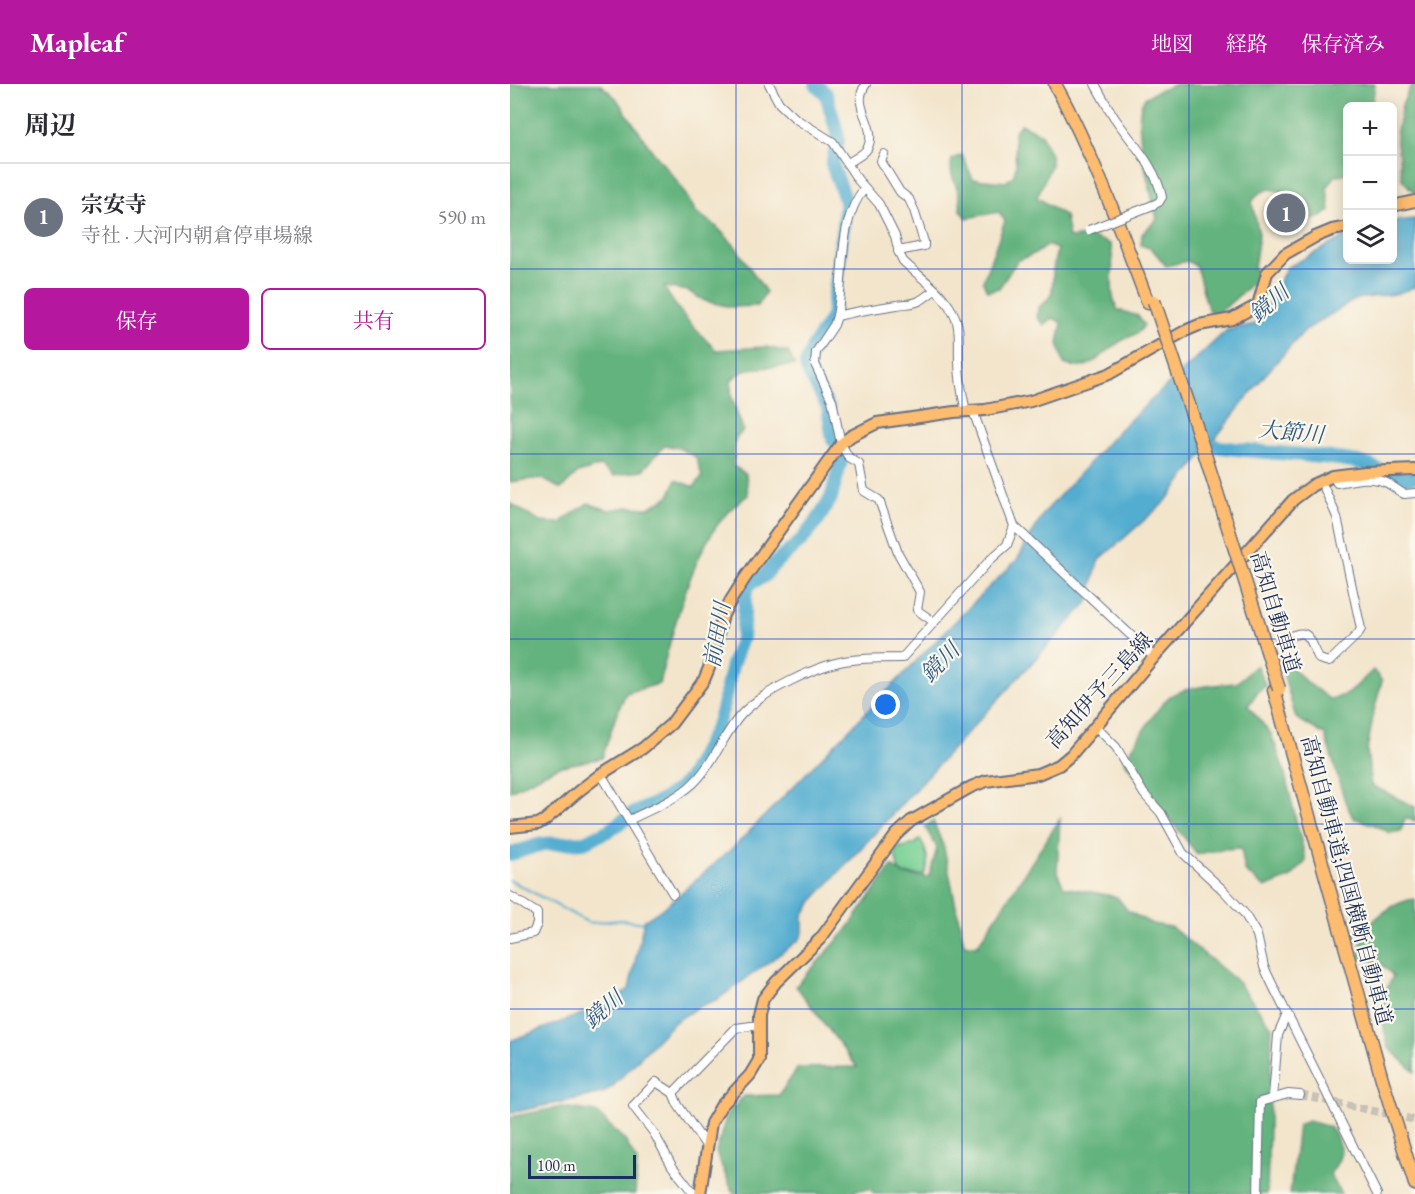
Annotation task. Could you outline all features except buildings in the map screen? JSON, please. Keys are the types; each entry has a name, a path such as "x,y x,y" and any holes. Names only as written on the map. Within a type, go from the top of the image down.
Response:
{"highway":[{"name":"高知自動車道","path":"1055,84 1077,125 1106,190 1151,302"},
{"name":"高知自動車道","path":"1065,84 1112,188 1203,448 1317,818 1372,1023 1415,1163"},
{"name":"高知自動車道;四国横断自動車道","path":"1276,690 1382,1079 1415,1184"}],"main road":[{"path":"1397,205 1415,201"},
{"path":"510,826 538,824 545,820 601,774 662,734 699,688 709,668 723,615 731,600 841,444 877,423 985,410 1031,401 1109,374 1199,325 1232,319 1258,305 1267,273 1285,254 1315,237 1343,228"},
{"name":"高知伊予三島線","path":"700,1194 711,1123 716,1113 750,1075 759,1060 761,1006 767,993 821,938 903,827 971,787 987,781 1038,774 1059,765 1081,746 1154,657 1293,500 1321,481 1333,476 1415,470"}],"street":[{"path":"769,84 780,103 796,119 833,142 879,204 893,232 903,261 942,296 956,318 960,338 961,379 970,411 1016,527 1154,657"},
{"path":"846,160 863,153 869,143 868,123 860,99 860,92 866,84"},
{"path":"1089,230 1153,205 1162,197 1160,186 1095,84"},
{"path":"884,154 881,161 900,192 909,199 924,242 924,246 898,251"},
{"path":"865,188 858,196 852,210 843,251 837,316 814,359 834,407 836,429 841,444 849,458 859,464 864,491 879,500 898,553 920,592 917,610 934,622"},
{"path":"837,316 865,309 906,305 919,301 935,290"},
{"path":"1333,476 1337,483 1375,479 1390,483 1404,494 1415,493"},
{"path":"1278,639 1300,632 1305,633 1309,636 1319,659 1329,662 1361,629 1337,518 1321,481"},
{"path":"629,820 655,809 689,787 704,770 738,718 751,704 798,678 835,663 851,660 902,658 990,560 1007,545 1016,527"},
{"path":"1096,727 1116,747 1144,794 1161,813 1183,853 1244,913 1257,935 1264,967 1377,1194"},
{"path":"601,774 673,894"},
{"path":"510,896 537,913 537,924 533,933 510,938"},
{"path":"1273,1097 1278,1031 1287,1014"},
{"path":"673,1093 736,1028 759,1025"},
{"path":"694,1194 672,1166 654,1133 633,1106 656,1082 673,1093 678,1105 707,1147"},
{"path":"1258,1194 1260,1102 1273,1097 1300,1095"}],"green space":[{"path":"510,84 600,84 616,98 653,152 678,182 696,212 716,226 735,246 766,292 757,306 731,307 705,301 688,291 664,287 669,296 716,350 766,347 788,352 795,365 747,369 732,379 732,398 743,430 735,440 733,466 746,474 748,495 727,513 714,529 703,549 684,594 659,684 626,693 602,758 557,767 510,791 510,503 540,522 559,523 588,503 608,510 629,507 649,508 669,496 676,480 694,487 702,476 696,457 679,448 665,445 643,470 614,476 600,466 578,473 561,489 541,478 510,482"},
{"path":"1176,84 1375,84 1373,102 1343,102 1343,174 1335,176 1327,188 1330,210 1322,217 1311,219 1298,198 1269,189 1259,193 1252,202 1259,234 1254,268 1259,277 1216,316 1208,309 1196,266 1187,261 1166,266 1152,249 1141,245 1142,234 1157,219 1143,155 1139,119 1141,106 1146,97"},
{"path":"1412,84 1415,84 1415,194 1402,179 1397,132 1402,105"},
{"path":"1021,124 1041,134 1051,155 1051,165 1037,197 1065,216 1069,238 1090,236 1110,244 1113,261 1114,302 1118,310 1138,316 1144,325 1137,333 1121,341 1089,365 1073,367 1064,364 1058,343 1062,323 1053,318 1044,325 1037,317 1039,307 1052,292 1053,267 1057,249 1047,245 1038,252 1017,261 999,288 987,291 983,281 1005,221 999,212 967,218 960,210 959,196 952,173 952,159 962,155 973,179 1006,182 1014,175 1016,165 1014,132"},
{"path":"1288,662 1305,681 1331,700 1349,693 1373,670 1382,681 1367,750 1371,785 1415,807 1415,821 1405,818 1401,831 1390,833 1353,818 1345,801 1325,735 1296,718 1281,666"},
{"path":"1256,665 1266,686 1258,691 1248,706 1271,734 1284,770 1306,861 1291,877 1265,888 1245,871 1241,848 1197,854 1124,761 1163,702 1169,697 1192,688 1237,683"},
{"path":"1060,819 1057,872 1064,887 1117,897 1128,911 1152,924 1171,927 1237,981 1272,1027 1267,1194 874,1194 870,1189 855,1190 854,1194 733,1193 716,1152 727,1114 744,1096 779,1095 798,1068 857,1067 796,986 846,931 892,866 904,875 929,877 937,848 925,827 933,821 944,848 964,944 977,946"},
{"path":"920,839 927,857 926,871 924,875 904,874 899,871 894,849 915,844"},
{"path":"1415,899 1415,1072 1388,1047 1381,1013 1384,994 1393,976 1382,964 1359,958 1363,936 1373,922 1393,906"},
{"path":"562,1107 596,1112 626,1142 637,1162 635,1194 510,1194 510,1117"},
{"path":"1308,1121 1330,1127 1338,1140 1340,1156 1330,1174 1341,1194 1290,1194 1298,1125"}],"water":[{"name":"鏡川","path":"1415,219 1415,287 1395,294 1356,299 1305,330 1265,375 1165,502 1098,561 1088,602 816,897 803,915 803,933 799,940 718,999 698,1007 673,1023 613,1086 603,1093 510,1113 510,1041 606,1005 629,989 644,921 666,906 736,845 1017,560 1044,513 1119,430 1227,330 1260,323 1286,268 1343,238 1343,264 1397,264 1397,221"}],"waterway":[{"name":"前田川","path":"816,84 826,94 837,132 838,141 832,164 846,202 832,317 813,347 806,364 828,407 833,440"},
{"name":"大節川","path":"1192,442 1233,449 1358,462 1392,476 1407,478 1415,476"},
{"name":"前田川","path":"630,815 661,801 689,779 717,726 722,710 732,665 742,638 746,589 751,583 764,576 774,564 800,542 817,521 831,498 841,461 840,455"},
{"name":"前田川","path":"510,854 542,844 584,842 608,831 625,819"},
{"path":"510,880 589,923 622,920 646,923"}],"tunnel":[{"path":"1300,1095 1415,1120"}],"place":[{"name":"宗安寺","path":"1286,213"}]}
